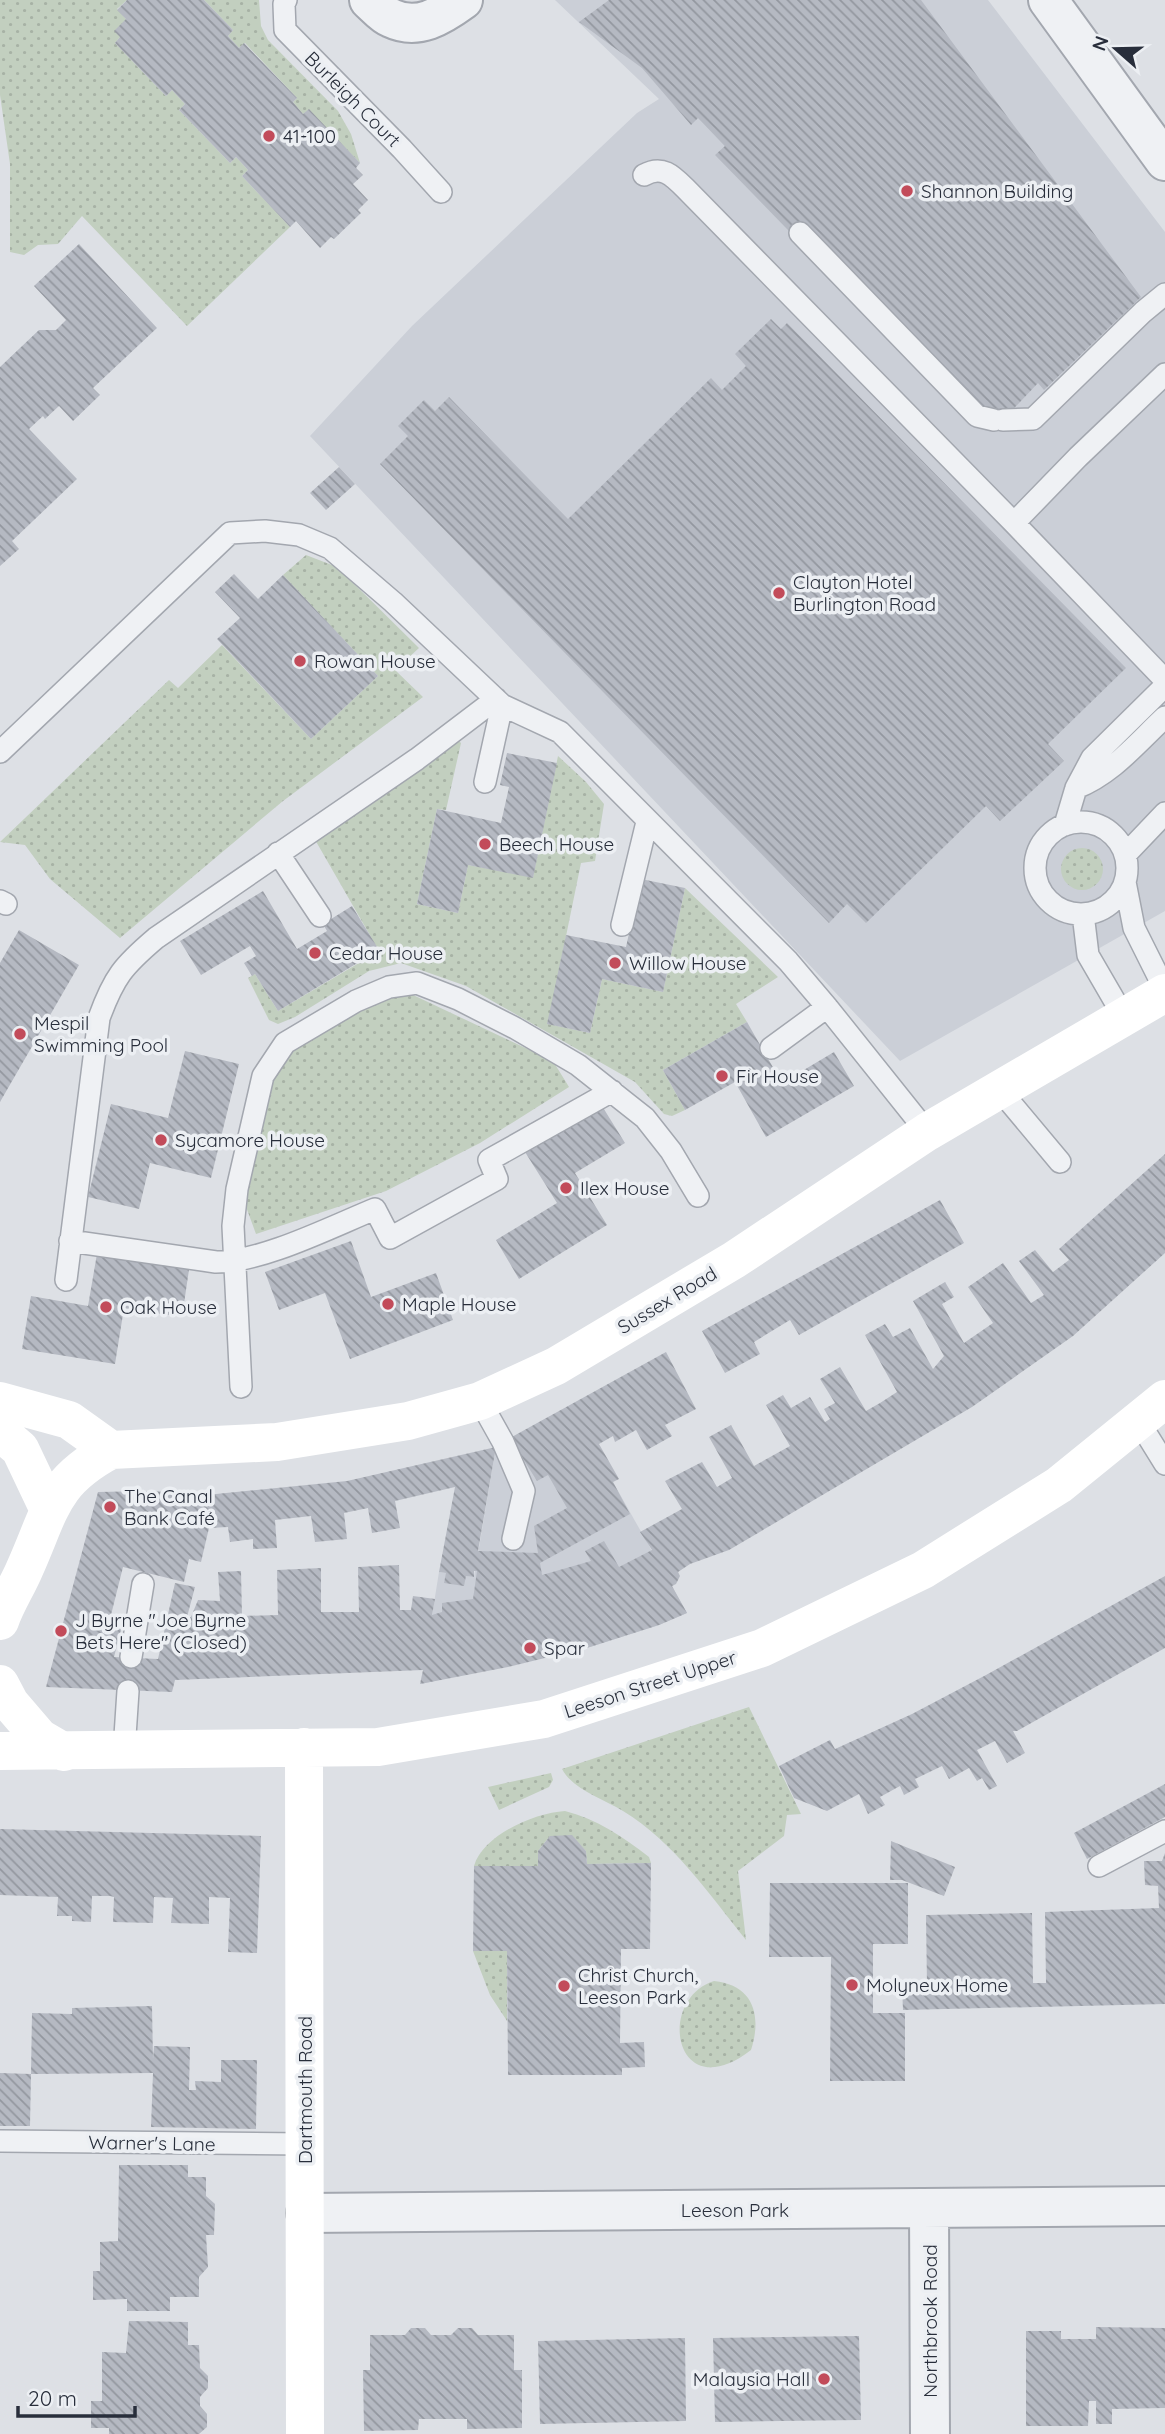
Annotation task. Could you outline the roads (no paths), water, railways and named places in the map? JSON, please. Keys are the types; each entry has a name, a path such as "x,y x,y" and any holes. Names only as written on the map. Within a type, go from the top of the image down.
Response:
{"main road":[{"name":"Sussex Road","path":"111,1450 277,1441 408,1421 480,1401 556,1366 734,1260 928,1132 1165,991"},
{"path":"0,1401 69,1420 111,1450 92,1460 78,1472 62,1487 48,1508 25,1568 1,1617"},
{"name":"Leeson Street Upper","path":"0,1751 378,1747 544,1719 762,1648 923,1570 1059,1485 1152,1410"},
{"path":"0,1432 20,1449 48,1508"},
{"path":"0,1684 10,1703 40,1738 64,1752"},
{"name":"Dartmouth Road","path":"304,1747 305,2434"}],"street":[{"path":"369,0 390,18 416,24 443,15 463,0"},
{"path":"1048,0 1165,161"},
{"name":"Leeson Park","path":"306,2213 1165,2206"},
{"name":"Northbrook Road","path":"929,2208 930,2434"}],"lane":[{"name":"Burleigh Court","path":"286,0 285,30 441,192"},
{"path":"644,175 653,170 661,170 678,181 1014,523 1165,683 1091,758 1076,788 1065,825"},
{"path":"800,233 977,416 998,420 1033,419 1165,294"},
{"path":"1014,523 1165,374"},
{"path":"0,752 230,533 265,531 299,535 330,548 393,602 499,702 560,732 788,961 928,1132"},
{"path":"485,782 499,702"},
{"path":"66,1280 99,1018 112,984 131,958 278,853 499,702"},
{"path":"1076,788 1107,772 1165,717"},
{"path":"1126,854 1165,813"},
{"path":"1079,821 1094,823 1119,840 1126,854 1128,869 1119,895 1109,905 1097,911 1083,914 1059,908 1048,900 1040,889 1035,863 1039,850 1054,831 1065,825 1079,821"},
{"path":"622,925 647,822"},
{"path":"278,853 320,916"},
{"path":"1125,882 1134,928 1165,991"},
{"path":"1083,914 1088,955 1124,1017"},
{"path":"241,1387 233,1226 237,1189 263,1076 285,1043 356,1001 389,987 416,983 458,999 578,1065 645,1118 671,1152 698,1196"},
{"path":"771,1048 827,1007"},
{"path":"999,1088 1060,1162"},
{"path":"69,1241 216,1262 235,1262 375,1209 390,1238 497,1179 489,1160 612,1091"},
{"path":"480,1401 503,1442 524,1490 513,1539"},
{"path":"1152,1410 1165,1464"},
{"path":"131,1657 143,1584"},
{"path":"124,1751 128,1691"},
{"path":"1099,1866 1165,1831"},
{"name":"Warner's Lane","path":"0,2141 305,2144"}],"place":[{"name":"41-100","path":"269,136"},
{"name":"Shannon Building","path":"907,191"},
{"name":"Clayton Hotel Burlington Road","path":"779,593"},
{"name":"Rowan House","path":"300,661"},
{"name":"Beech House","path":"485,844"},
{"name":"Cedar House","path":"315,953"},
{"name":"Willow House","path":"615,963"},
{"name":"Mespil Swimming Pool","path":"20,1034"},
{"name":"Fir House","path":"722,1076"},
{"name":"Sycamore House","path":"161,1140"},
{"name":"Ilex House","path":"566,1188"},
{"name":"Maple House","path":"388,1304"},
{"name":"Oak House","path":"106,1307"},
{"name":"The Canal Bank Café","path":"110,1507"},
{"name":"J Byrne \"Joe Byrne Bets Here\" (Closed)","path":"61,1631"},
{"name":"Spar","path":"530,1648"},
{"name":"Molyneux Home","path":"852,1985"},
{"name":"Christ Church, Leeson Park","path":"564,1986"},
{"name":"Malaysia Hall","path":"824,2379"}]}
